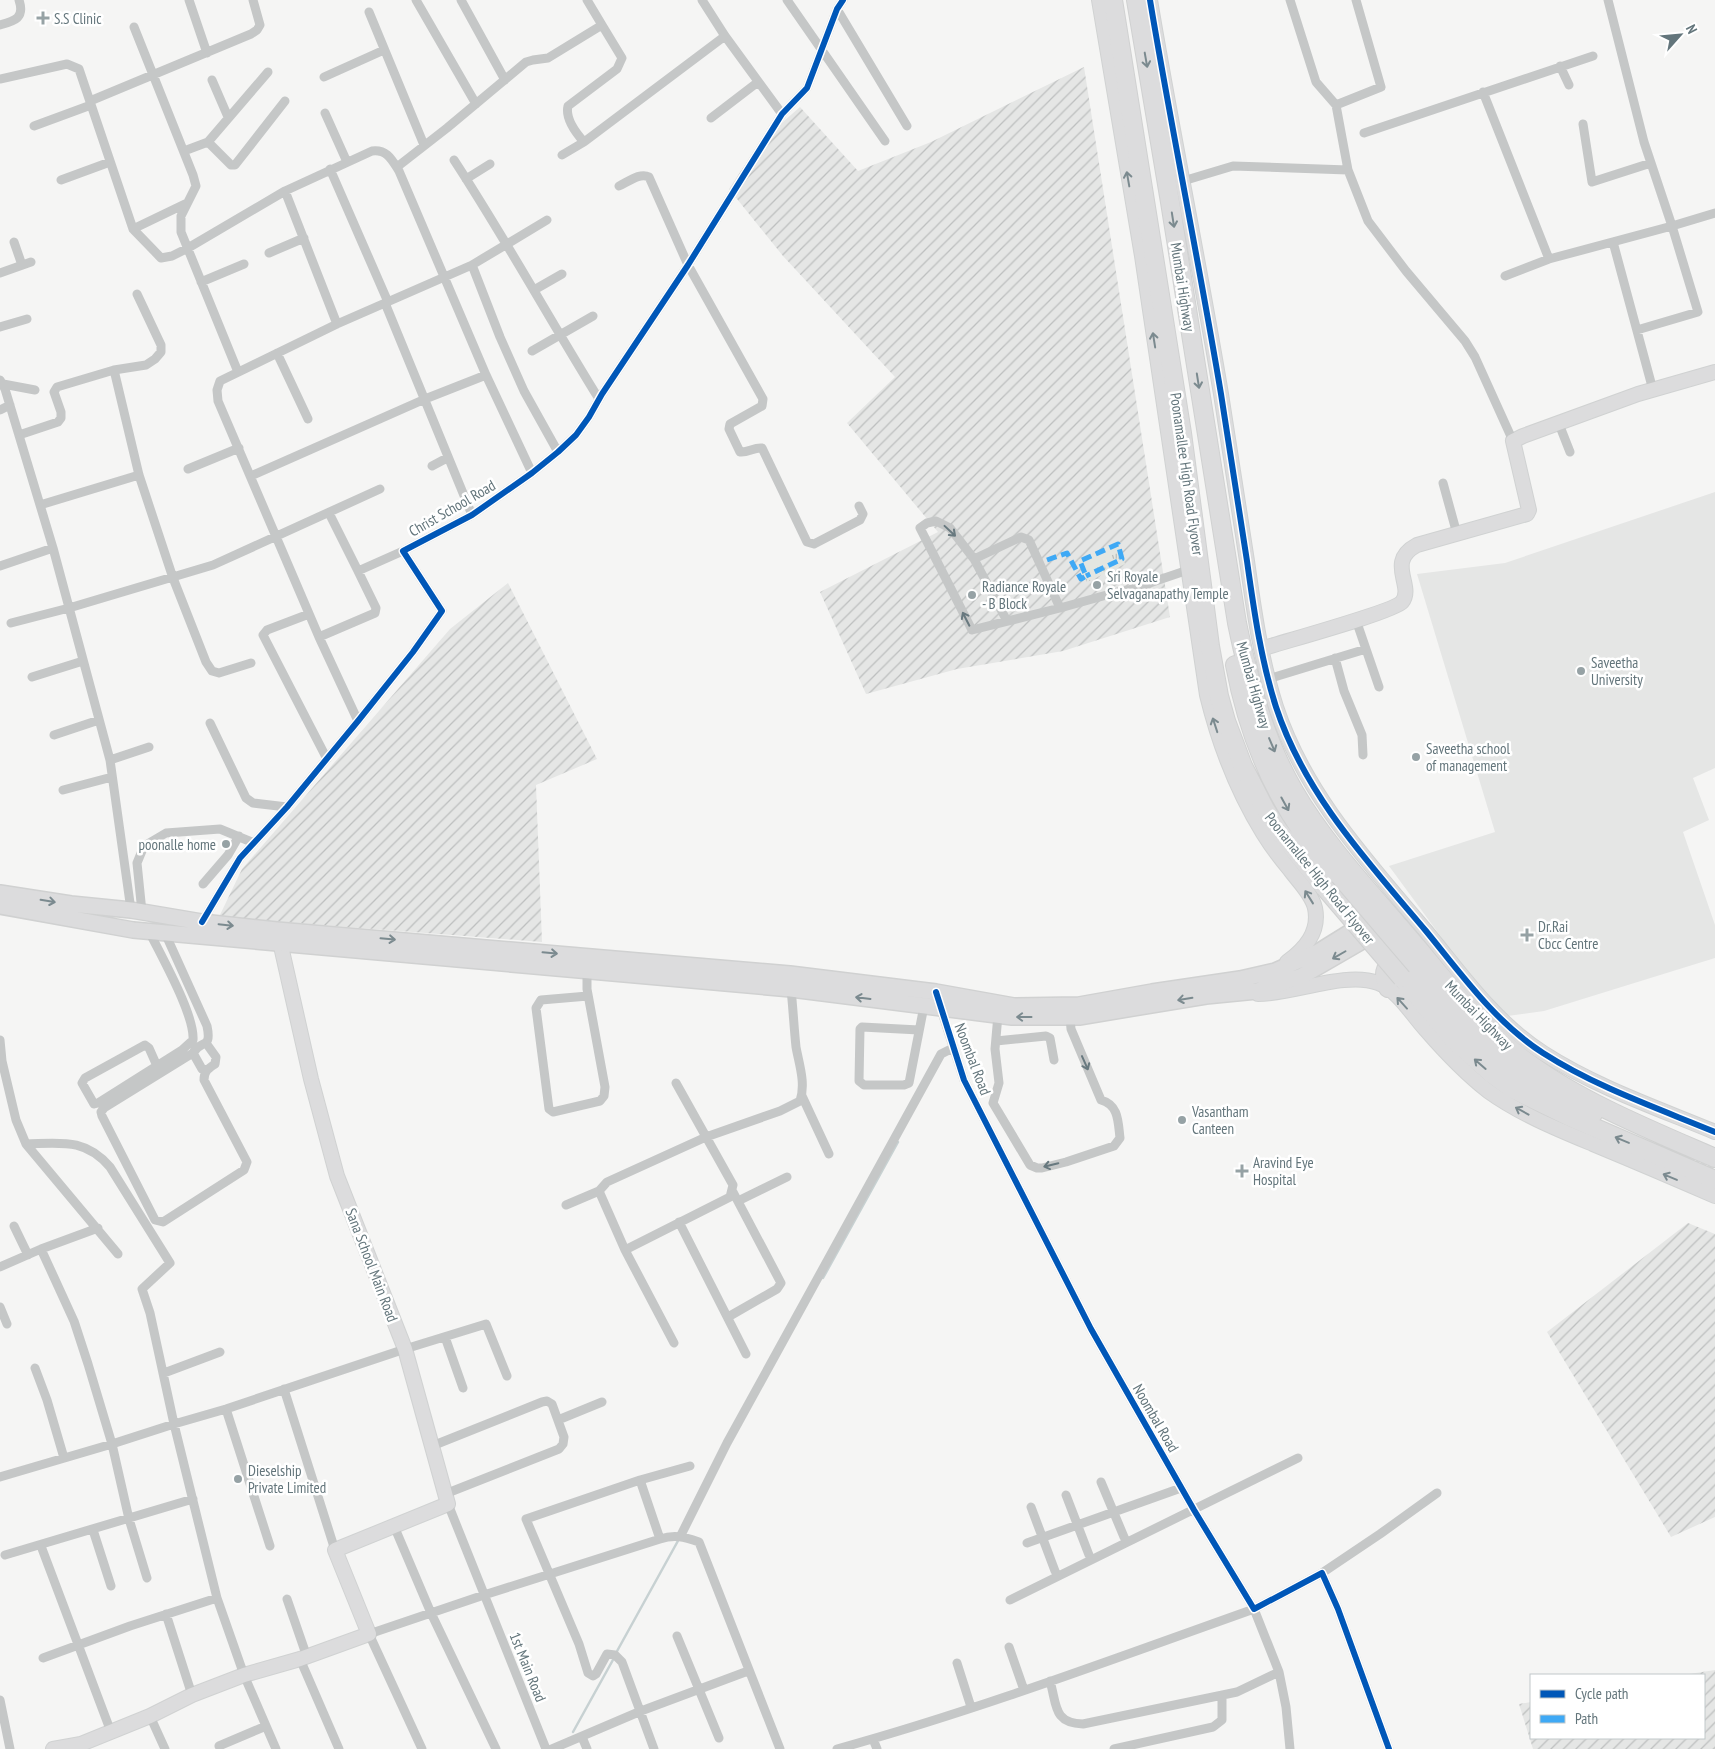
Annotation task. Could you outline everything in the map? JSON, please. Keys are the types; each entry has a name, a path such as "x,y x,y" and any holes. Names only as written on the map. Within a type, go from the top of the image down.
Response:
{"highway":[{"name":"Mumbai Highway","path":"1113,0 1151,284"},
{"name":"Mumbai Highway","path":"1144,5 1172,212 1223,538 1243,652 1259,711 1270,741 1294,790 1305,809 1334,848 1472,1012 1498,1039 1527,1062 1580,1094 1654,1132 1710,1156"},
{"name":"Poonamallee High Road Flyover","path":"1151,284 1182,433 1210,646 1219,696 1243,766 1265,809 1279,831 1400,977 1454,1040 1492,1074 1511,1088 1570,1118 1715,1180"},
{"path":"1223,538 1227,606 1234,658 1244,705 1255,738 1276,787 1302,831 1376,924 1400,977 1459,1022 1479,1043 1516,1074 1589,1113 1657,1140 1710,1156"}],"main road":[{"path":"0,893 71,904 136,911 278,936 587,971 791,989 1012,1017 1079,1017 1206,996 1257,991 1302,976 1376,924"},
{"path":"0,906 123,928 164,933 278,936 790,974 936,992 1014,1006 1078,1006 1152,992 1240,980 1267,973 1304,959 1376,924"}],"street":[{"path":"0,25 12,22 18,17 21,12 19,0"},
{"path":"189,0 207,53"},
{"path":"34,126 251,34 257,30 260,21 253,0"},
{"path":"416,0 476,104"},
{"path":"461,0 505,80"},
{"path":"584,142 567,114 568,106 616,69 622,58 587,0"},
{"path":"702,0 725,36 782,114"},
{"path":"787,0 885,141"},
{"name":"Christ School Road","path":"202,922 240,858 287,807 327,759 413,652 442,611 403,551 472,515 532,473 576,435 688,265 782,114 807,88 837,9 843,0"},
{"path":"1099,0 1151,284 1188,568 1207,696 1228,763 1239,789 1263,833 1314,906 1315,924 1313,935 1309,942 1296,956 1267,973"},
{"path":"1261,649 1391,608 1402,602 1405,596 1401,559 1407,550 1417,545 1527,514 1529,510 1513,441 1470,349 1406,271 1368,220 1348,170 1336,105 1316,82 1290,0"},
{"path":"1336,105 1381,87 1356,0"},
{"path":"1608,0 1644,142 1698,312 1637,330"},
{"path":"1144,5 1183,181 1216,366 1261,649 1268,679 1286,735 1309,781 1364,858 1509,1028 1542,1052 1575,1071 1622,1094 1715,1132"},
{"path":"837,9 907,126"},
{"path":"369,12 424,145"},
{"path":"397,167 526,62 548,58 602,25"},
{"path":"134,27 194,175 196,186 181,216 180,224 201,282 238,372"},
{"path":"562,155 584,142 725,36"},
{"path":"324,77 384,50"},
{"path":"1364,133 1593,56"},
{"path":"0,79 67,64 79,69 133,229 161,258 172,256 188,248 285,191 330,169 372,151 379,150 386,153 397,167 486,375 532,473"},
{"path":"1560,66 1569,86"},
{"path":"184,151 208,142 268,72"},
{"path":"212,80 228,117"},
{"path":"710,118 758,82"},
{"path":"1483,92 1549,259"},
{"path":"208,142 231,165 234,165 285,101"},
{"path":"325,112 348,162"},
{"path":"1582,124 1592,182 1651,163"},
{"path":"454,160 599,399"},
{"path":"61,180 110,162"},
{"path":"466,179 490,164"},
{"path":"1183,181 1233,166 1348,170"},
{"path":"330,169 387,302 447,458 472,515"},
{"path":"619,186 642,174 647,174 649,177 688,265 763,400 762,406 730,424 729,430 740,452 746,452 757,447 762,448 807,542 814,544 860,520 863,514 859,506"},
{"path":"285,191 338,324"},
{"path":"133,229 187,202"},
{"path":"1505,276 1549,259 1715,214"},
{"path":"358,721 319,637 218,401 217,390 220,381 338,324 472,265 547,220"},
{"path":"269,253 304,238"},
{"path":"0,273 26,264 14,242"},
{"path":"1613,242 1653,390"},
{"path":"201,282 244,264"},
{"path":"472,265 500,337 524,391 558,452"},
{"path":"534,290 562,274"},
{"path":"19,435 58,422 61,418 61,412 54,392 57,387 114,370 146,365 155,360 161,352 161,345 137,294"},
{"path":"532,351 593,316"},
{"path":"0,326 27,319"},
{"path":"277,353 308,419"},
{"path":"114,370 139,475 173,578 206,662 212,671 219,673 251,663"},
{"path":"1513,441 1653,390 1715,372"},
{"path":"251,476 486,375"},
{"path":"1,382 35,390"},
{"path":"1,382 10,405 53,548 110,760 136,911"},
{"path":"0,410 10,405"},
{"path":"1559,424 1570,452"},
{"path":"188,469 239,448"},
{"path":"432,466 447,458"},
{"path":"40,504 139,475"},
{"path":"1443,483 1457,534"},
{"path":"11,623 69,608 213,565 380,488"},
{"path":"319,637 375,613 376,608 329,513"},
{"path":"1007,621 974,559 950,528 936,521 927,523 920,528 972,630 1129,590 1188,568"},
{"path":"974,559 1021,537 1029,540 1060,608"},
{"path":"0,566 53,548"},
{"path":"358,571 403,551"},
{"path":"309,614 267,630 262,635 327,759"},
{"path":"1356,620 1379,687"},
{"path":"1268,679 1366,649"},
{"path":"1335,658 1344,691 1362,736 1363,755"},
{"path":"32,677 83,661"},
{"path":"54,735 99,720"},
{"path":"210,723 246,798 252,803 287,807"},
{"path":"110,760 149,747"},
{"path":"63,790 112,778"},
{"path":"136,911 137,863 144,846 166,833 220,829 254,842"},
{"path":"203,884 228,855 239,836"},
{"path":"149,931 186,1009 194,1031 193,1040 182,1050 157,1066 98,1103 94,1104 82,1083 85,1078 145,1045 149,1048 157,1066"},
{"path":"164,933 207,1026 209,1037 206,1043 197,1048 193,1053 104,1108 102,1112 102,1116 155,1220 158,1222 163,1222 246,1167 247,1162 204,1080 207,1070 215,1064 216,1057 206,1043"},
{"name":"Sana School Main Road","path":"278,936 310,1079 336,1176 404,1349 446,1499 484,1595"},
{"path":"587,971 588,996 605,1087 604,1096 600,1101 553,1112 549,1109 536,1008 541,1000 588,996"},
{"path":"1236,994 1285,992 1337,981 1357,980 1379,983 1400,977 1452,1059 1489,1091 1507,1103 1562,1131 1715,1196"},
{"path":"791,989 796,1046 802,1078 802,1096 829,1154"},
{"name":"Noombal Road","path":"936,992 964,1080 1091,1329 1181,1488 1254,1609 1279,1672 1286,1707 1290,1749"},
{"path":"919,1030 862,1027 860,1029 859,1081 861,1084 904,1085 909,1083 924,1006"},
{"path":"998,1015 995,1049 999,1084 993,1103 1030,1166 1037,1168 1066,1162 1114,1146 1120,1138 1116,1114 1111,1104 1101,1100 1071,1029 1070,1017"},
{"path":"996,1041 1046,1036 1050,1038 1054,1060"},
{"path":"0,1040 1,1061 16,1120 26,1144 118,1254"},
{"path":"681,1535 727,1443 941,1054 953,1048"},
{"path":"193,1053 202,1069 207,1070"},
{"path":"676,1083 733,1186 733,1192 781,1283 777,1289 728,1317"},
{"path":"566,1204 599,1191 606,1182 706,1138 780,1111 800,1101 802,1096"},
{"path":"26,1144 68,1143 90,1149 101,1156 110,1167 170,1263 142,1289 150,1313 174,1424 217,1598 244,1675 276,1749"},
{"path":"738,1201 787,1177"},
{"path":"599,1191 626,1250 674,1343"},
{"path":"626,1250 730,1197 733,1192"},
{"path":"679,1222 746,1354"},
{"path":"14,1226 28,1255"},
{"path":"0,1267 41,1249 98,1228"},
{"path":"41,1249 74,1321 112,1444 128,1519 147,1578"},
{"path":"0,1307 7,1324"},
{"path":"0,1476 226,1409 404,1349 486,1324 507,1376"},
{"path":"445,1336 463,1388"},
{"path":"164,1373 220,1352"},
{"path":"35,1368 47,1400 64,1458"},
{"path":"284,1389 335,1550 369,1634 422,1749"},
{"path":"335,1550 394,1526 446,1499 559,1449 563,1444 564,1438 552,1404 547,1401 432,1446"},
{"path":"558,1420 602,1402"},
{"path":"226,1409 270,1546"},
{"path":"1010,1600 1298,1458"},
{"path":"654,1749 624,1666 615,1655 607,1654 596,1674 590,1676 580,1644 526,1519 640,1480 690,1466"},
{"path":"640,1480 660,1539"},
{"path":"1102,1482 1124,1537"},
{"path":"1027,1543 1181,1488"},
{"path":"837,1749 1024,1690 1254,1609 1322,1573 1437,1493"},
{"path":"1066,1495 1089,1555"},
{"path":"5,1555 41,1546 193,1499"},
{"path":"1030,1507 1055,1572"},
{"path":"394,1526 431,1613 496,1749"},
{"path":"92,1530 111,1586"},
{"path":"53,1749 83,1746 192,1695 244,1675 304,1658 484,1595 660,1539 681,1535 698,1542 780,1749"},
{"path":"41,1546 111,1732"},
{"path":"1322,1573 1338,1609 1389,1749"},
{"name":"1st Main Road","path":"484,1595 546,1749"},
{"path":"43,1658 217,1598"},
{"path":"287,1600 304,1658 340,1749"},
{"path":"166,1614 192,1695"},
{"path":"677,1636 719,1738"},
{"path":"1008,1647 1024,1690"},
{"path":"957,1663 971,1707"},
{"path":"552,1749 641,1711 748,1671"},
{"path":"1050,1681 1059,1716 1065,1722 1083,1724 1237,1692 1279,1672"},
{"path":"1114,1749 1213,1727 1222,1720 1222,1695"},
{"path":"0,1700 10,1749"},
{"path":"150,1716 165,1749"},
{"path":"219,1746 266,1726"},
{"path":"582,1737 587,1749"},
{"path":"873,1739 877,1749"}],"shaded area":[{"path":"1084,67 1170,617 1063,651 957,669 866,694 820,592 938,532 847,423 895,377 783,256 729,189 760,142 800,107 858,171 931,142"},
{"name":"Saveetha University","path":"1715,492 1715,768 1693,778 1709,820 1683,832 1715,925 1715,958 1544,1011 1500,1017 1389,866 1495,832 1417,574 1505,563"},
{"path":"508,583 597,759 536,785 542,942 219,917 242,869 450,629"},
{"path":"1688,1223 1715,1234 1715,1517 1671,1537 1547,1332"},
{"path":"1715,1670 1715,1749 1533,1749 1519,1704 1530,1702 1530,1739 1705,1739 1705,1674 1689,1674"}],"green space":[{"path":"1118,542 1125,564 1087,582 1078,560"}],"waterway":[{"path":"823,1278 898,1142"},
{"path":"616,1653 679,1539"},
{"path":"573,1732 614,1658"}],"marked path":[{"path":"1047,560 1067,553 1081,579 1086,576 1080,561 1118,544 1122,559 1086,576"}],"cycle path":[{"path":"202,922 240,858 287,807 358,721 413,652 442,611 403,551 472,515 532,473 576,435 688,265 782,114 807,88 837,9 843,0"},
{"path":"1150,0 1213,345 1255,617 1271,689 1288,739 1321,798 1340,826 1466,981 1510,1027 1543,1053 1584,1076 1715,1132"},
{"path":"936,992 964,1080 1091,1329 1194,1510 1254,1609 1322,1573 1338,1609 1389,1749"}],"place":[{"name":"S.S Clinic","path":"43,18"},
{"name":"Sri Royale Selvaganapathy Temple","path":"1097,585"},
{"name":"Radiance Royale - B Block","path":"972,595"},
{"name":"Saveetha University","path":"1581,671"},
{"name":"Saveetha school of management","path":"1416,757"},
{"name":"poonalle home","path":"226,844"},
{"name":"Dr.Rai Cbcc Centre","path":"1527,935"},
{"name":"Vasantham Canteen","path":"1182,1120"},
{"name":"Aravind Eye Hospital","path":"1242,1171"},
{"name":"Dieselship Private Limited","path":"238,1479"}]}
